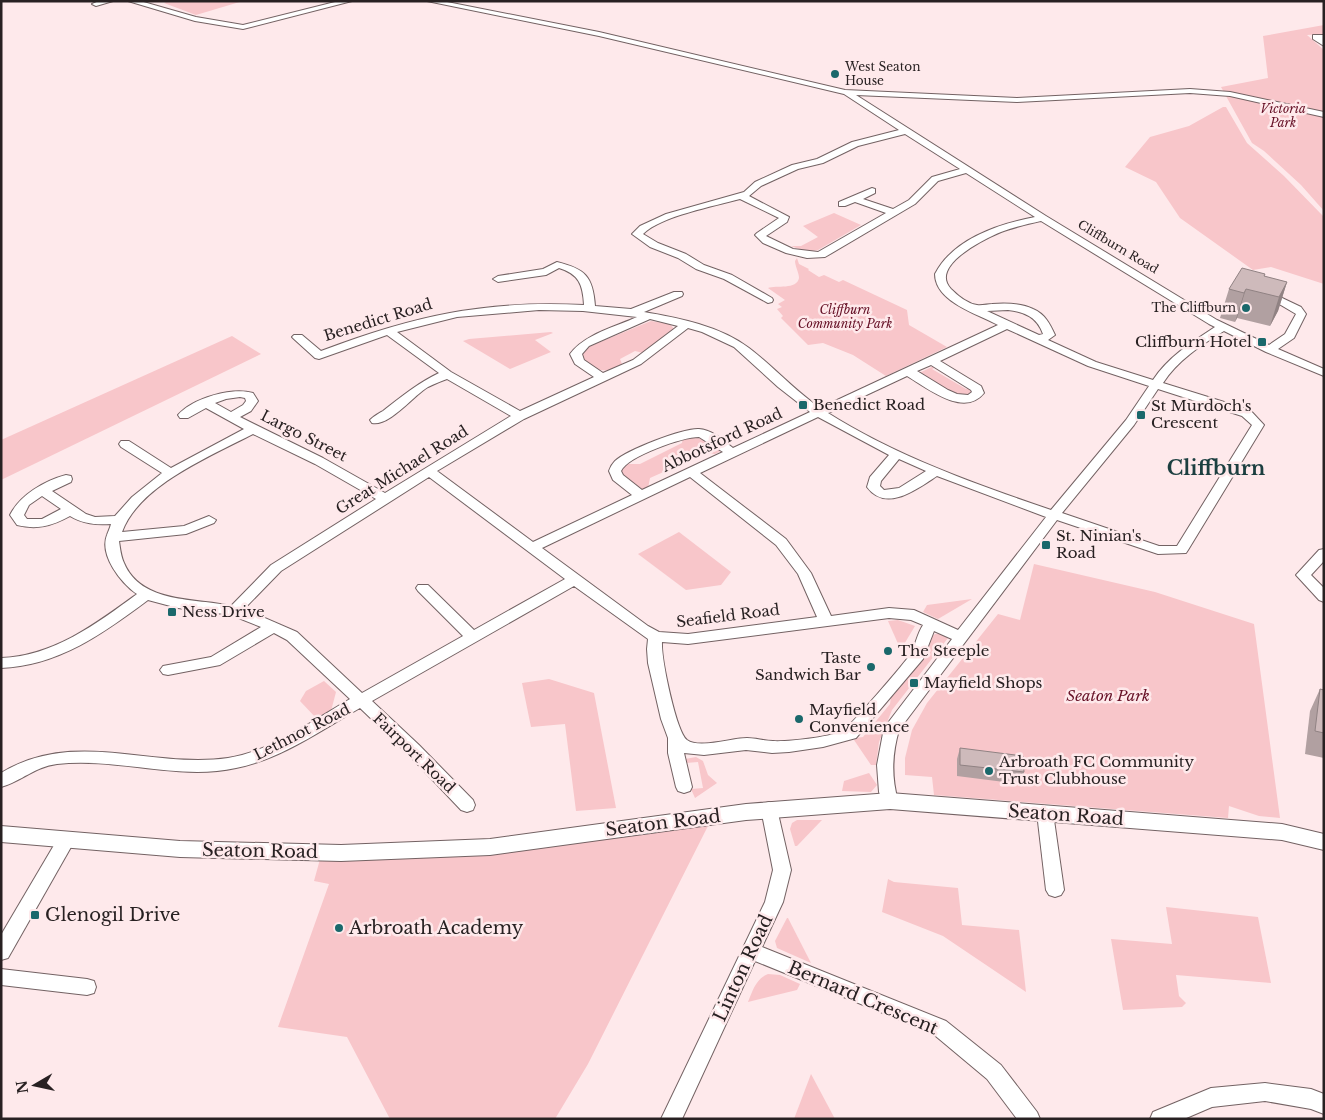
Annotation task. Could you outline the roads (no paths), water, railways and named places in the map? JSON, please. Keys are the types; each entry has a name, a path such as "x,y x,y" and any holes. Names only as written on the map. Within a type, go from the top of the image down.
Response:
{"street":[{"path":"96,4 110,1"},
{"path":"131,1 195,19 243,27 349,1"},
{"path":"430,1 599,34 845,92 1017,100 1198,92 1230,94 1324,114"},
{"path":"1324,37 1316,37 1324,44"},
{"name":"Cliffburn Road","path":"845,92 905,132 1043,218 1223,327 1324,373"},
{"path":"768,300 728,276 700,267 682,256 654,245 637,234 639,230 656,221 742,196 758,184 780,173 820,162 855,144 905,132"},
{"path":"742,196 784,216 784,220 760,234 761,237 807,256 821,255 912,202 927,185 935,180 966,170"},
{"path":"842,204 872,191"},
{"path":"856,198 894,212"},
{"path":"1043,218 991,233 948,259 940,272 940,280 945,289 956,299 1007,326 1092,364 1155,385"},
{"path":"498,279 546,272 557,266 573,269 582,275 587,286 590,308"},
{"path":"752,290 764,285"},
{"path":"1270,350 1290,336 1300,314 1296,308 1274,298 1278,287"},
{"path":"632,313 678,294"},
{"path":"974,309 995,306 1017,308 1040,316 1046,325 1049,336 1038,340"},
{"name":"Benedict Road","path":"298,337 319,356 422,321 495,309 534,307 590,308 632,313 686,325 737,345 756,359 788,390 820,412 851,431 896,454 935,471 1158,550 1181,550 1258,425 1246,413 1155,385"},
{"path":"603,378 579,362 576,354 585,344 648,316"},
{"name":"Great Michael Road","path":"234,611 252,590 276,568 429,471 520,416 636,362 686,325"},
{"name":"Abbotsford Road","path":"534,547 1007,326"},
{"path":"890,801 884,781 885,748 892,728 1054,514 1130,422 1166,368 1199,342 1223,327"},
{"path":"389,331 447,374 520,416"},
{"path":"908,371 955,398 968,400 975,397 978,392 977,388 931,360"},
{"path":"376,420 384,416 423,385 447,374"},
{"path":"184,415 220,396 231,393 249,395 252,401 247,408 230,416"},
{"name":"Largo Street","path":"207,403 253,430 319,460 385,500"},
{"path":"253,430 172,474 133,501 118,520 112,537 111,551 123,576 147,594 178,603 234,611 292,636 361,701"},
{"path":"641,496 618,477 615,471 618,465 627,459 680,435 690,433 700,433 732,453"},
{"path":"125,444 172,474"},
{"path":"896,454 875,480 872,487 877,493 886,496 898,494 935,471"},
{"name":"Seafield Road","path":"429,471 534,547 643,630 656,637 688,639 889,613 914,615 960,637"},
{"path":"691,472 781,542 804,573 826,621"},
{"path":"66,479 28,499 20,507 17,515 22,522 38,525 70,510"},
{"path":"43,491 81,517 94,521 118,520"},
{"path":"112,537 186,530 209,520"},
{"path":"1324,553 1303,575 1324,597"},
{"name":"Lethnot Road","path":"1,781 34,763 57,758 81,756 191,765 233,763 255,758 277,748 576,579"},
{"path":"423,588 473,638"},
{"path":"1,677 5,663 36,659 66,646 112,620 147,594"},
{"path":"676,739 688,748 697,750 746,744 774,747 838,739 850,734 918,655 923,637 931,623"},
{"path":"168,670 215,661 273,627"},
{"path":"656,637 653,646 676,739 676,753 684,786"},
{"name":"Fairport Road","path":"361,701 413,749 467,805"},
{"name":"Seaton Road","path":"1,834 180,849 341,853 490,848 600,830 770,809 890,801 1282,832 1324,842"},
{"name":"Linton Road","path":"671,1119 774,902 782,870 770,809"},
{"path":"1045,813 1055,890"},
{"path":"1,952 66,840"},
{"name":"Bernard Crescent","path":"751,951 939,1027 994,1072 1030,1119"},
{"path":"1,977 87,987"},
{"path":"1160,1119 1211,1098 1265,1092 1310,1099 1324,1104"}],"place":[{"name":"West Seaton House","path":"835,74"},
{"name":"The Cliffburn","path":"1246,308"},
{"name":"Cliffburn Hotel","path":"1262,342"},
{"name":"Benedict Road","path":"803,405"},
{"name":"St Murdoch's Crescent","path":"1141,415"},
{"name":"St. Ninian's Road","path":"1046,545"},
{"name":"Ness Drive","path":"172,612"},
{"name":"The Steeple","path":"888,651"},
{"name":"Taste Sandwich Bar","path":"871,667"},
{"name":"Mayfield Shops","path":"914,683"},
{"name":"Mayfield Convenience","path":"799,719"},
{"name":"Arbroath FC Community Trust Clubhouse","path":"989,771"},
{"name":"Glenogil Drive","path":"35,915"},
{"name":"Arbroath Academy","path":"339,928"}],"district":[{"name":"Cliffburn","path":"1216,468"}],"park label":[{"name":"Victoria Park","path":"1283,116"},
{"name":"Cliffburn Community Park","path":"845,317"},
{"name":"Seaton Park","path":"1108,696"}]}
